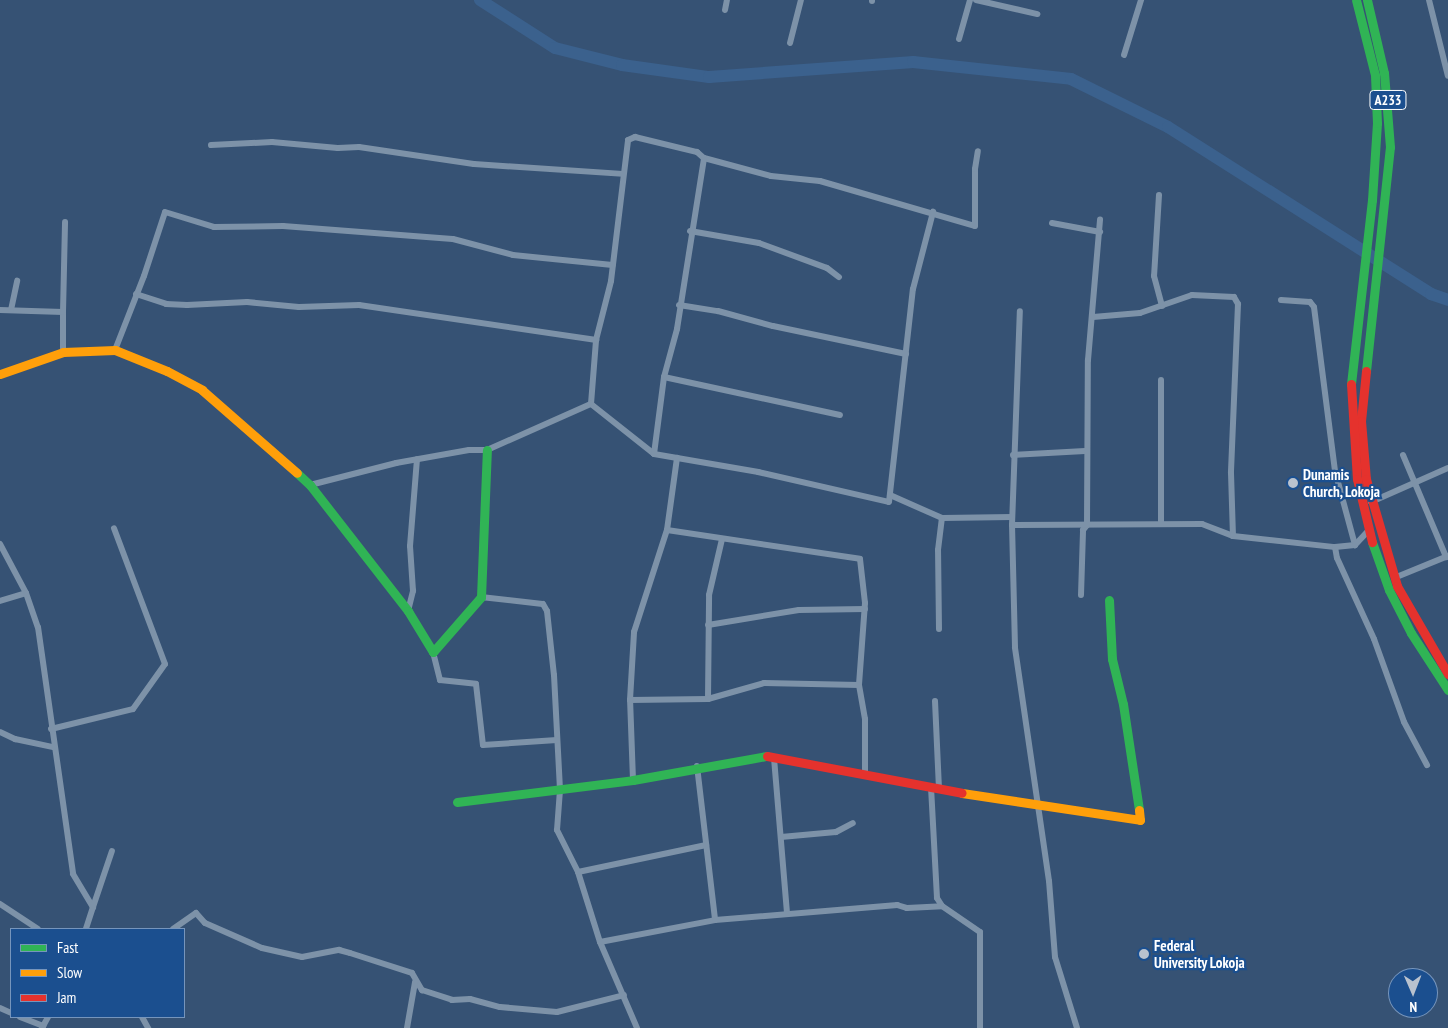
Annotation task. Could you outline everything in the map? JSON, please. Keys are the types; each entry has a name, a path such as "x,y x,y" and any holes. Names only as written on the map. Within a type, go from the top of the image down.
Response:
{"main road":[{"name":"A233","path":"1356,0 1375,75 1377,146 1350,375 1350,419 1357,479 1368,531 1389,590 1411,633 1448,690"},
{"name":"A233","path":"1369,2 1384,73 1390,121 1387,202 1361,421 1371,502 1394,578 1419,630 1448,674"},
{"path":"0,374 63,352 115,350 167,371 202,390 310,485 408,611 433,652 480,597 487,450"},
{"path":"457,802 633,780 761,755 1038,806 1140,820 1123,704 1112,659 1109,600"}],"street":[{"path":"725,10 727,0"},
{"path":"790,43 801,0"},
{"path":"959,39 970,0"},
{"path":"976,0 1037,14"},
{"path":"1124,55 1141,0"},
{"path":"1429,0 1448,76"},
{"path":"591,404 596,340 612,265 626,143 635,137 697,152 704,158 771,176 820,181 975,226 974,169 978,151"},
{"path":"211,145 272,142 338,148 359,147 474,164 623,174"},
{"path":"654,454 664,377 679,305 690,231 704,158"},
{"path":"1160,195 1154,276 1162,306"},
{"path":"115,350 165,212 214,226 282,226 453,239 513,255 612,265"},
{"path":"591,404 654,454 758,472 889,502 914,289 932,212"},
{"path":"1081,595 1083,530 1087,525 1085,451 1100,220"},
{"path":"63,352 65,222"},
{"path":"1052,223 1060,227 1100,232"},
{"path":"690,231 760,243 828,268 839,277"},
{"path":"11,310 17,281"},
{"path":"136,294 166,304 187,305 247,302 299,307 359,304 596,340"},
{"path":"1093,317 1132,314 1192,295 1234,297 1238,304 1231,473 1233,536"},
{"path":"1281,300 1310,302 1314,307 1335,471 1356,545"},
{"path":"679,305 718,311 773,326 906,354"},
{"path":"0,310 63,312"},
{"path":"1020,311 1012,521 1015,647 1049,881 1055,957 1077,1028"},
{"path":"664,377 840,415"},
{"path":"1161,380 1161,524"},
{"path":"310,485 417,459 487,450 591,404"},
{"path":"1014,455 1085,451"},
{"path":"1394,578 1447,557 1403,454"},
{"path":"633,780 630,700 634,632 667,530 678,458"},
{"path":"408,611 413,591 410,546 417,459"},
{"path":"1371,502 1414,481 1448,468"},
{"path":"890,495 942,518 1087,525 1202,524 1233,536 1335,547 1356,545 1368,531"},
{"path":"940,629 938,550 942,518"},
{"path":"51,729 133,709 165,664 114,528"},
{"path":"667,530 860,559 865,609 859,685 865,719 865,773"},
{"path":"708,699 709,595 722,539"},
{"path":"0,544 26,593 38,628 53,747 73,874 93,907"},
{"path":"1335,547 1337,558 1374,639 1404,722 1427,765"},
{"path":"0,601 26,593"},
{"path":"480,597 542,604 547,611 560,790 557,830 578,872 600,942 637,1028"},
{"path":"708,625 799,610 865,609"},
{"path":"433,652 440,680 476,684 483,745 557,740"},
{"path":"630,700 708,699 764,682 859,685"},
{"path":"934,701 937,898 942,906 980,932 980,1028"},
{"path":"0,732 53,747"},
{"path":"774,758 787,913"},
{"path":"697,766 715,920"},
{"path":"781,837 836,832 853,823"},
{"path":"578,872 706,845"},
{"path":"86,928 112,851"},
{"path":"0,904 36,928"},
{"path":"600,942 715,920 897,905 908,908 942,906"},
{"path":"174,928 196,913 205,923 262,948 302,957 339,950 412,973 422,990 452,1000 470,1000 500,1008 557,1012 624,995"},
{"path":"407,1028 416,982"},
{"path":"22,1018 43,1027"}],"waterway":[{"path":"480,0 555,48 622,65 709,77 913,62 1071,79 1168,127 1431,294 1448,300"}],"traffic: fast":[{"path":"1351,384 1372,200 1377,123 1375,75 1356,0"},
{"path":"1366,371 1390,147 1384,73 1367,0"},
{"path":"297,473 310,485 408,611 433,652 481,597 487,450"},
{"path":"1372,542 1389,590 1411,633 1448,690"},
{"path":"1109,600 1112,659 1123,704 1139,810"},
{"path":"457,802 633,780 767,756"}],"traffic: slow":[{"path":"0,374 63,352 115,350 167,371 202,390 297,473"},
{"path":"962,793 1140,820 1139,810"}],"traffic: jam":[{"path":"1366,371 1361,421 1366,479 1397,586 1448,674"},
{"path":"1351,384 1357,479 1372,542"},
{"path":"767,756 962,793"}],"place":[{"name":"Dunamis Church, Lokoja","path":"1293,483"},
{"name":"Federal University Lokoja","path":"1144,954"}]}
